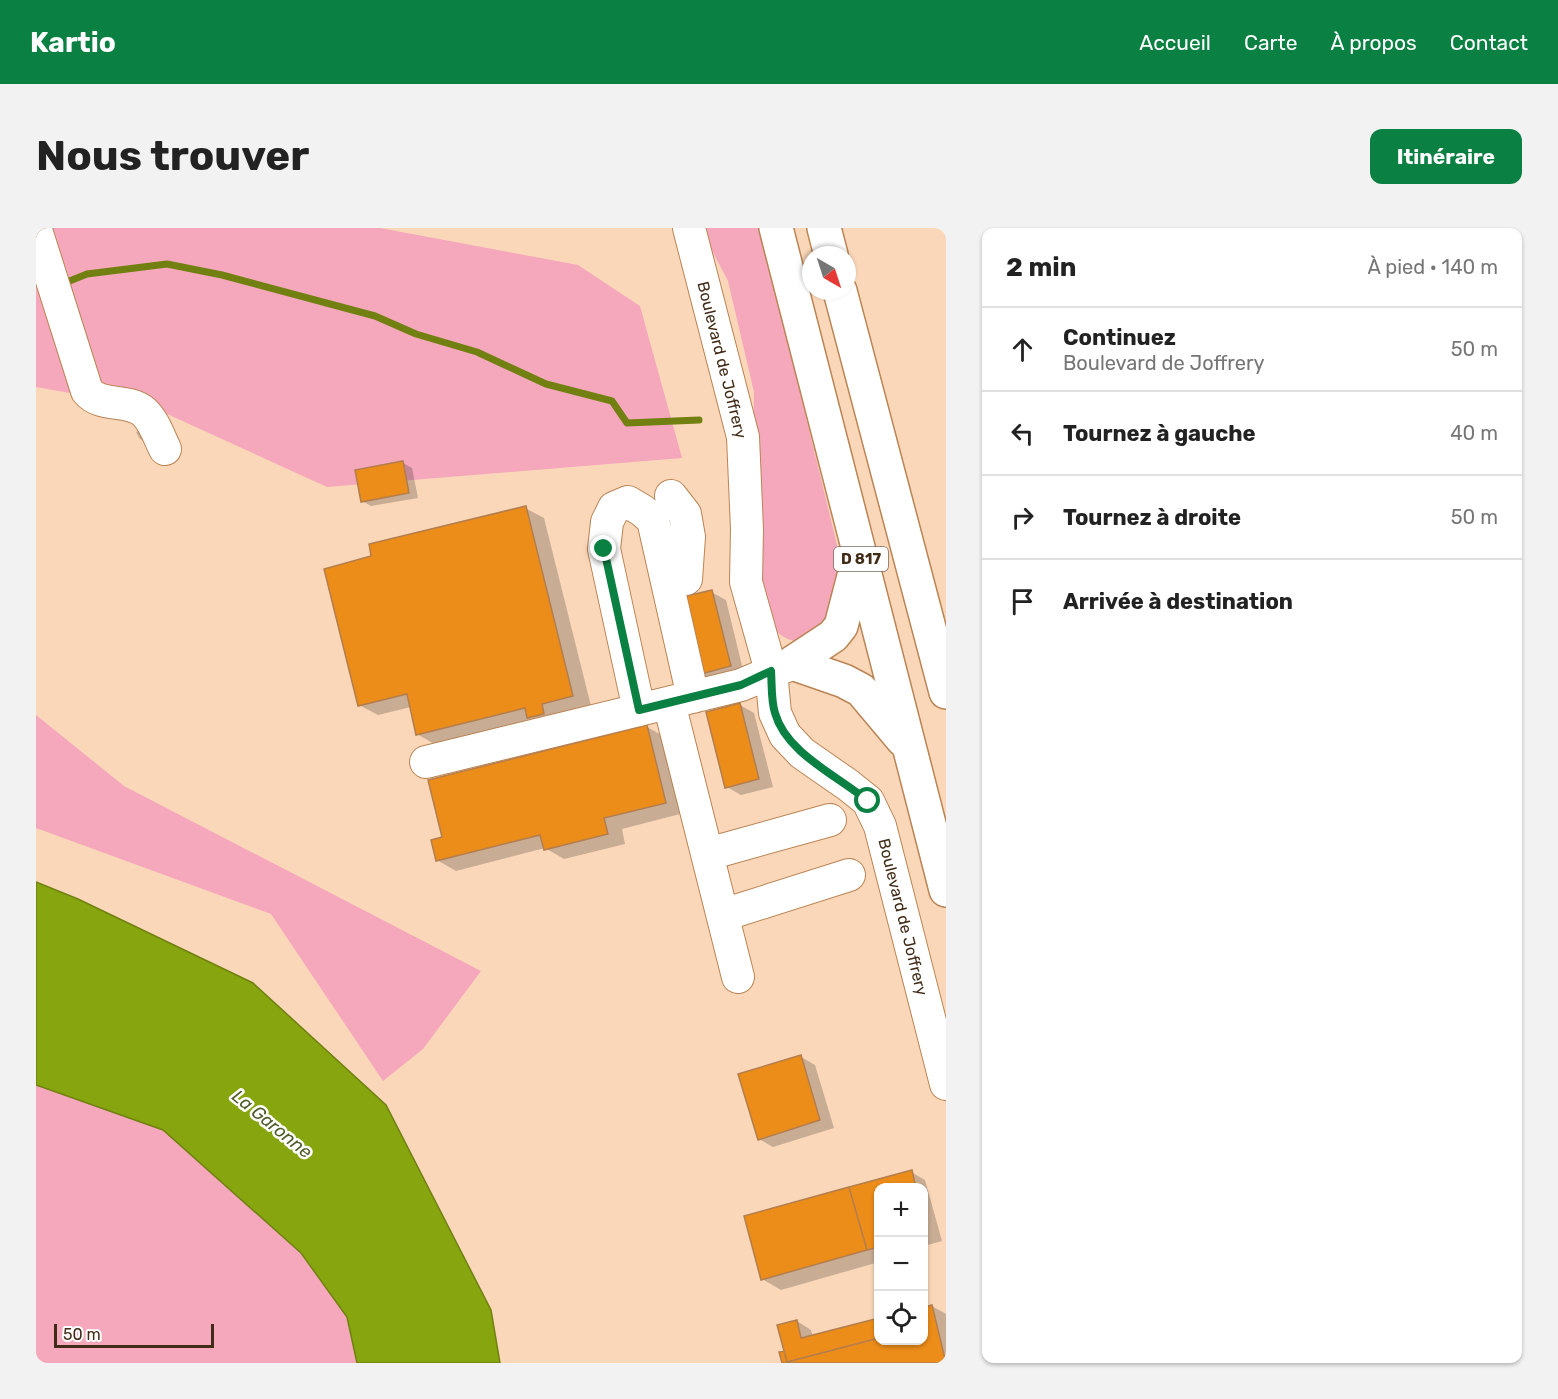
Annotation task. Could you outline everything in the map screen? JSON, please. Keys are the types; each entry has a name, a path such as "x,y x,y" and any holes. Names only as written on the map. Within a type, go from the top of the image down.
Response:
{"main road":[{"name":"D 817","path":"776,228 946,890"},
{"path":"824,228 829,246"},
{"name":"D 817","path":"842,300 946,692"},
{"path":"782,667 832,636 841,626 860,555"},
{"path":"911,566 938,586 946,588"},
{"path":"782,667 844,681 861,690 909,747"}],"street":[{"name":"Boulevard de Joffrery","path":"689,228 743,437 747,530 746,582 782,667 775,713 785,735 802,753 868,801 880,826 946,1084"},
{"path":"36,230 87,391 94,398 136,407 144,412 165,449"},
{"path":"667,703 674,549 689,537 685,514 671,496"},
{"path":"686,579 674,549 653,520 628,502 614,508 607,522 604,549 667,703 708,854 738,977"},
{"path":"426,762 741,685 782,667"},
{"path":"708,854 830,820"},
{"path":"723,915 849,875"}],"shaded area":[{"path":"36,228 380,228 578,265 640,306 682,458 327,487 154,408 36,387"},
{"path":"700,228 763,228 789,347 840,557 842,583 832,616 799,642 780,634 768,619 762,606 753,468 754,392 728,281"},
{"path":"36,715 124,786 481,971 423,1049 383,1081 271,914 36,828"},
{"path":"36,1085 163,1130 301,1253 347,1317 357,1363 36,1363"}],"water":[{"name":"La Garonne","path":"36,882 78,899 253,983 386,1105 491,1310 500,1363 357,1363 347,1317 301,1253 163,1130 36,1085"}],"building":[{"path":"403,461 409,493 361,502 355,470"},
{"path":"526,506 573,696 542,704 544,714 527,718 525,708 416,735 407,694 358,706 324,569 371,556 369,544"},
{"path":"712,590 731,666 697,675 678,598"},
{"path":"740,703 759,779 725,788 706,712"},
{"path":"647,725 666,803 604,818 608,834 544,850 540,835 436,861 431,840 442,837 428,780"},
{"path":"801,1055 820,1120 758,1140 738,1074"},
{"path":"912,1170 915,1183 874,1183 874,1248 867,1250 849,1187"},
{"path":"849,1187 867,1250 761,1280 744,1216"},
{"path":"932,1305 946,1363 782,1363 779,1352 784,1351 787,1362 874,1339 874,1345 928,1345 928,1306"},
{"path":"874,1319 874,1339 787,1362 777,1325 797,1320 801,1338"}],"waterway":[{"path":"62,284 87,274 167,264 222,275 375,316 416,334 477,352 546,384 612,401 627,423 699,420"}],"route":[{"path":"604,549 639,710 741,685 771,671 775,713 785,735 802,753 868,801"}]}
